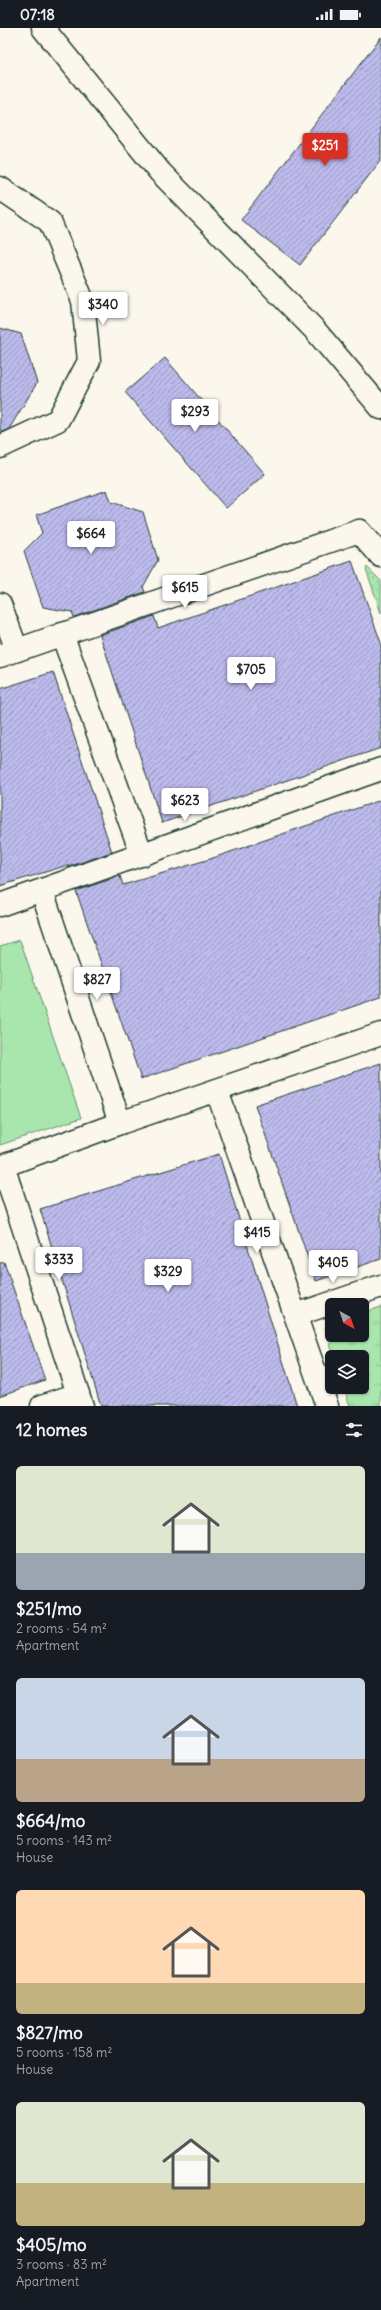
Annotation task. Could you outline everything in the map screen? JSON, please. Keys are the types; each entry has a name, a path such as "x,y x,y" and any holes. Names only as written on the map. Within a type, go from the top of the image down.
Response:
{"street":[{"path":"43,28 160,172 314,329 381,408"},
{"path":"0,188 50,222 83,301 89,361 58,420 0,447"},
{"path":"0,604 9,653 360,531 381,556"},
{"path":"62,634 142,855"},
{"path":"0,905 381,769"},
{"path":"42,890 120,1123"},
{"path":"42,1406 80,1400 2,1166 120,1123 381,1034"},
{"path":"217,1091 327,1406"},
{"path":"296,1315 381,1286"}],"green space":[{"path":"367,567 381,581 381,613 366,569"},
{"path":"20,940 81,1118 0,1145 0,946"},
{"path":"381,1307 381,1406 350,1406 346,1394 369,1394 369,1350 332,1350 329,1342 369,1342 369,1311"}],"building":[{"path":"381,37 381,160 300,265 241,220"},
{"path":"0,328 21,334 37,383 9,429 0,433"},
{"path":"165,358 265,474 226,508 125,392"},
{"path":"107,490 111,502 143,512 158,560 143,587 145,592 74,617 72,612 43,607 24,551 42,533 36,515"},
{"path":"352,561 381,643 381,748 162,823 100,635 154,616 158,628"},
{"path":"53,672 112,852 68,867 68,865 0,886 0,689"},
{"path":"381,800 381,997 141,1079 76,891 120,876 123,885 210,859"},
{"path":"381,1063 381,1259 316,1281 255,1105"},
{"path":"219,1154 297,1406 101,1406 40,1209"},
{"path":"4,1262 45,1380 0,1396 0,1263"}]}
